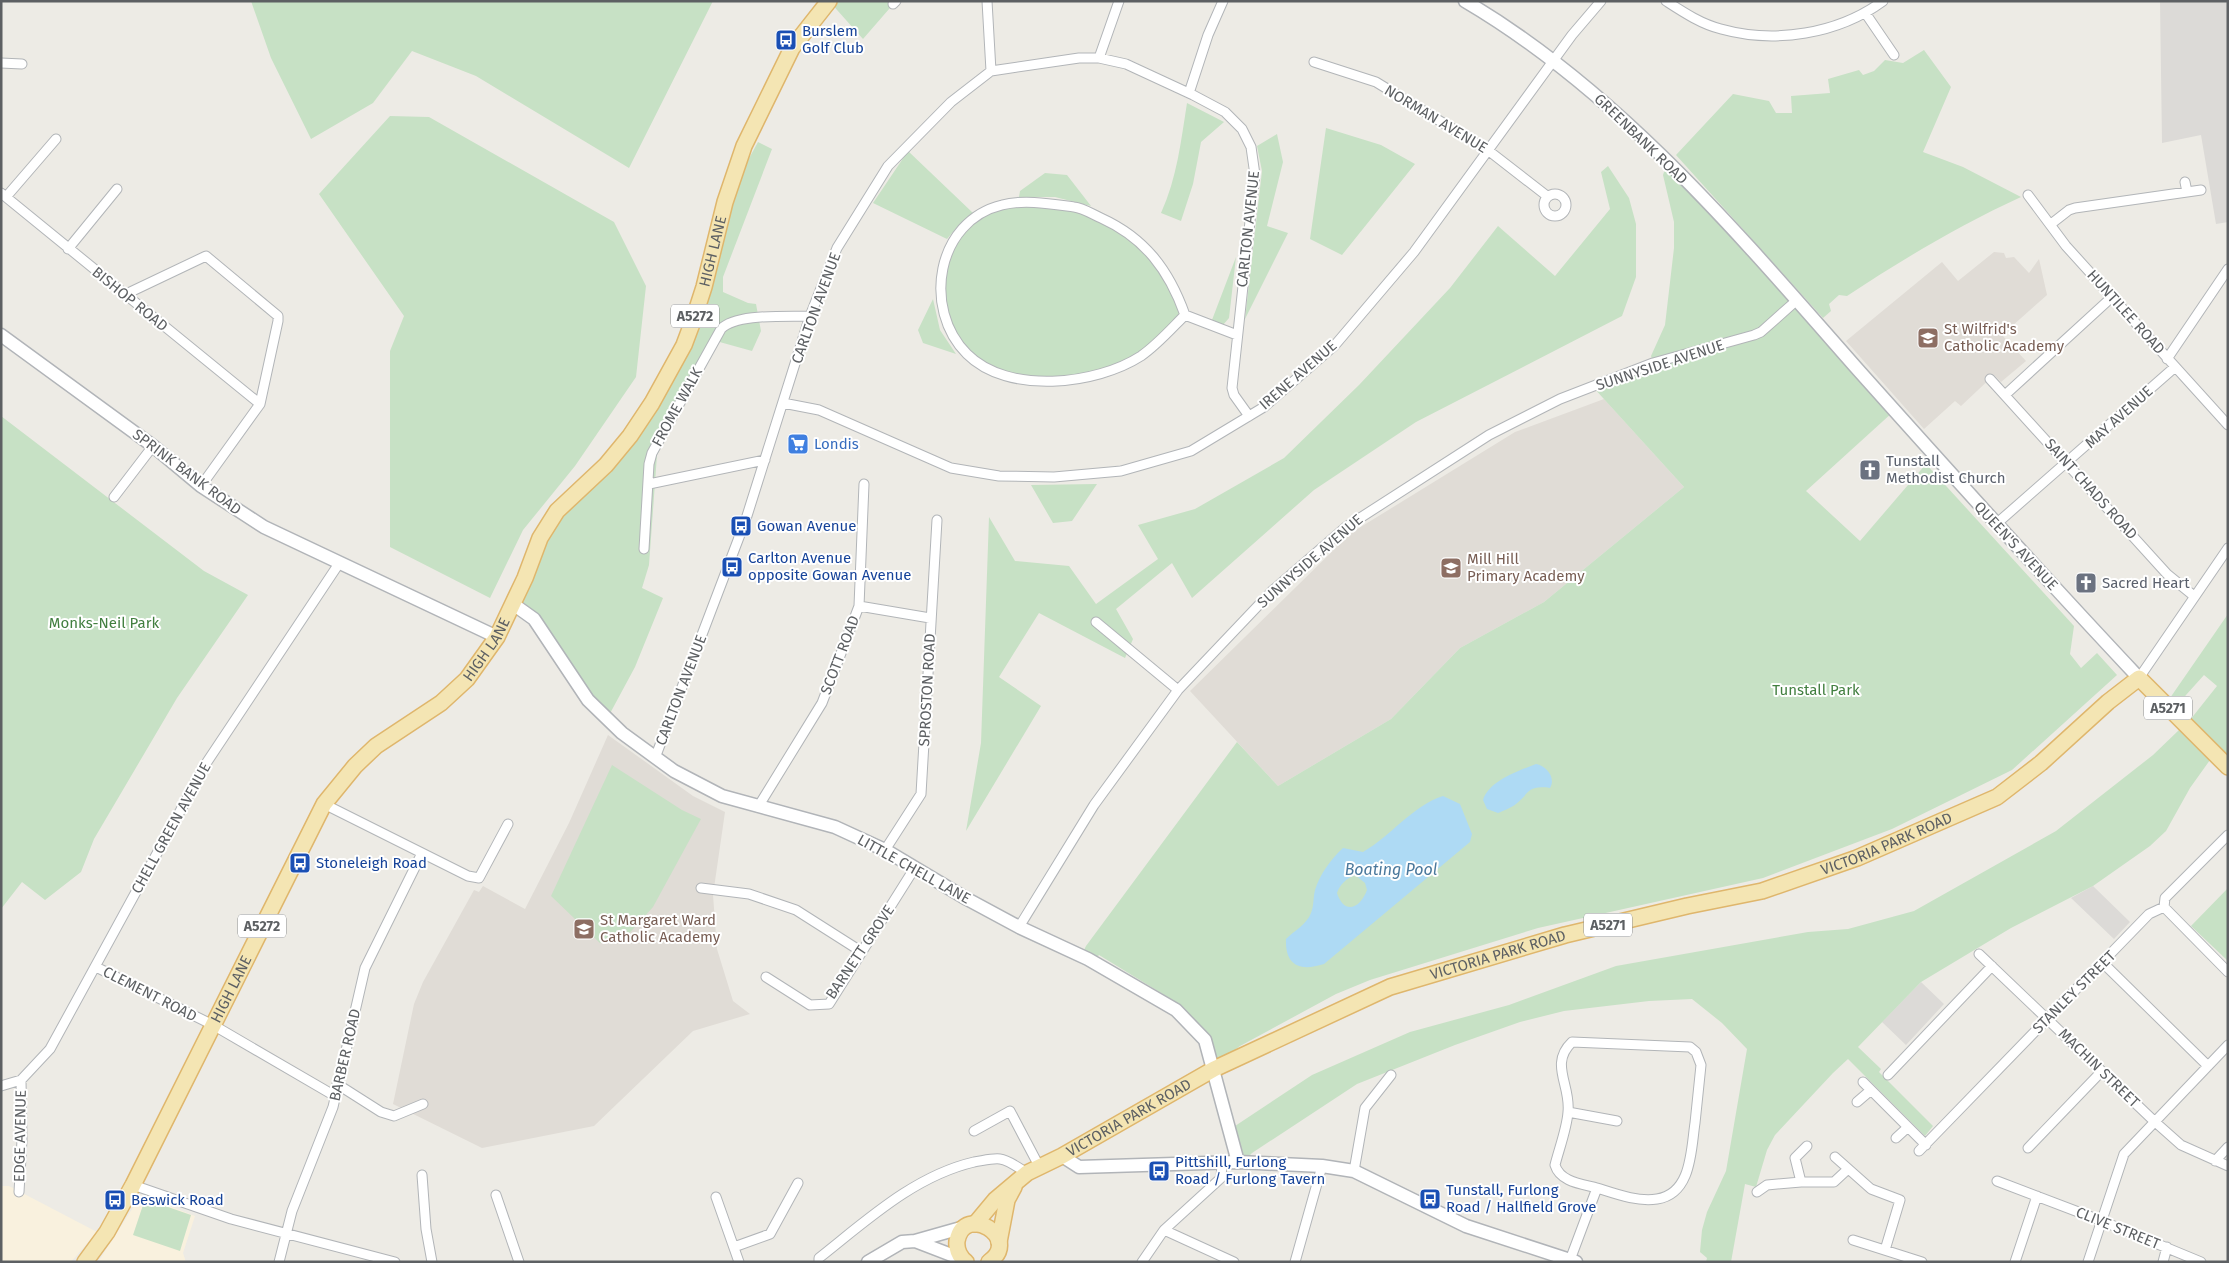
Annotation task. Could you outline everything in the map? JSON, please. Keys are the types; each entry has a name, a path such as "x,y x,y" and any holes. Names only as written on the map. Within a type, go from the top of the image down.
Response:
{"main road":[{"name":"HIGH LANE","path":"85,1262 107,1232 133,1185 324,804 355,766 376,746 424,716 467,679 497,637 513,604 540,538 557,511 606,465 625,442 668,376 693,321 725,202 744,146 792,48 829,1"},
{"name":"A5271","path":"2139,678 2228,767"},
{"name":"VICTORIA PARK ROAD","path":"964,1260 958,1252 957,1241 959,1235 972,1225 995,1200 1028,1173 1062,1156 1214,1069 1390,987 1565,935 1687,906 1762,891 1858,858 1997,797 2041,763 2108,702 2139,678"},
{"path":"996,1254 1007,1200 1028,1173"},
{"path":"972,1225 989,1227 994,1232 996,1254"}],"street":[{"path":"987,1 991,70"},
{"path":"1099,58 1119,1"},
{"path":"1189,93 1208,35 1223,1"},
{"name":"GREENBANK ROAD","path":"1465,1 1495,19 1554,61 1600,98 1650,146 1797,300"},
{"name":"IRENE AVENUE","path":"783,403 819,410 951,468 999,476 1054,477 1121,471 1191,451 1264,408 1335,344 1414,252 1554,61 1602,1"},
{"path":"1666,1 1693,18 1721,29 1783,36 1811,33 1866,14 1883,1"},
{"path":"1866,14 1894,55"},
{"name":"CARLTON AVENUE","path":"655,758 746,519 810,316 837,248 888,166 950,102 991,70 1079,58 1099,58 1126,64 1225,112 1242,129 1254,160 1255,175 1232,388 1234,395 1249,416"},
{"name":"NORMAN AVENUE","path":"1314,62 1376,82 1489,151 1547,196"},
{"path":"1,63 22,64"},
{"path":"4,195 56,139"},
{"path":"2185,182 2187,192"},
{"path":"68,250 117,189"},
{"path":"2051,224 2069,210 2075,208 2201,190"},
{"name":"BISHOP ROAD","path":"4,195 68,250 260,404"},
{"name":"HUNTILEE ROAD","path":"2028,195 2066,246 2167,359 2227,422"},
{"path":"1022,203 1052,204 1079,208 1117,226 1146,247 1161,266 1178,296 1184,315 1142,355 1102,374 1050,382 1006,375 979,364 955,340 942,313 940,295 944,260 953,242 971,222 992,208 1003,204 1022,203"},
{"path":"124,295 206,256 278,316 260,404 201,486"},
{"path":"2167,359 2228,269"},
{"path":"2005,395 2112,296"},
{"name":"QUEEN'S AVENUE","path":"1797,300 1995,524 2139,678"},
{"name":"SUNNYSIDE AVENUE","path":"1019,927 1094,805 1178,690 1272,591 1346,527 1481,440 1560,399 1653,363 1754,335 1761,332 1797,300"},
{"path":"1184,315 1237,335"},
{"name":"FROME WALK","path":"644,549 652,453 721,329 726,324 743,319 810,316"},
{"name":"SPRINK BANK ROAD","path":"1,335 152,446 201,486 264,527 497,637"},
{"name":"MAY AVENUE","path":"1995,524 2175,367"},
{"name":"SAINT CHADS ROAD","path":"1990,379 2068,462 2167,574 2194,596"},
{"path":"114,497 152,446"},
{"path":"648,484 765,460"},
{"name":"SCOTT ROAD","path":"758,807 822,703 859,606 864,484"},
{"name":"SPROSTON ROAD","path":"885,850 920,794 937,520"},
{"path":"2139,678 2228,548"},
{"name":"CHELL GREEN AVENUE","path":"21,1080 50,1049 207,762 340,562"},
{"name":"LITTLE CHELL LANE","path":"513,604 534,619 588,700 622,733 680,774 722,796 834,827 885,850 914,869 1019,927 1088,958 1176,1010 1205,1040 1238,1162"},
{"path":"859,606 930,618"},
{"path":"1096,622 1178,690"},
{"path":"324,804 468,876 479,878 508,824"},
{"name":"STANLEY STREET","path":"1908,1127 1923,1148 2149,914 2164,907 2165,898 2228,835"},
{"name":"BARBER ROAD","path":"279,1262 292,1211 334,1107 334,1096 365,968 422,853"},
{"name":"BARNETT GROVE","path":"766,976 810,1005 829,1004 914,869"},
{"path":"701,888 749,894 796,910 862,952"},
{"path":"2164,907 2228,972"},
{"name":"MACHIN STREET","path":"1979,954 2181,1145 2228,1166"},
{"path":"2103,963 2208,1066"},
{"name":"CLEMENT ROAD","path":"96,966 213,1025 334,1096"},
{"path":"1888,1075 1992,966"},
{"path":"1572,1042 1690,1046 1700,1057 1698,1096 1692,1151 1687,1173 1677,1189 1668,1196 1657,1200 1635,1199 1597,1188 1563,1178 1556,1171 1555,1165 1568,1112 1560,1059 1565,1049 1572,1042"},
{"path":"2088,1262 2124,1154 2228,1045"},
{"path":"2028,1148 2102,1070"},
{"path":"1354,1171 1365,1108 1391,1075"},
{"path":"1,1086 21,1080"},
{"name":"EDGE AVENUE","path":"18,1192 22,1140 21,1080"},
{"path":"1863,1082 1908,1127 1896,1138"},
{"path":"337,1084 381,1112 394,1116 423,1104"},
{"path":"1857,1102 1871,1090"},
{"path":"974,1131 1010,1112 1028,1173"},
{"path":"1568,1112 1617,1120"},
{"path":"1801,1182 1795,1158 1806,1146"},
{"path":"2215,1160 2228,1147"},
{"path":"1062,1156 1080,1167 1238,1162 1322,1166 1354,1171 1466,1226 1573,1261 1597,1188"},
{"path":"1835,1157 1871,1190 1900,1200 1885,1250"},
{"path":"819,1262 819,1258 892,1201 923,1182 962,1165 1002,1159 1028,1173"},
{"path":"1142,1262 1164,1230 1220,1178 1222,1163"},
{"path":"1296,1262 1322,1166"},
{"path":"1757,1192 1767,1184 1834,1182 1848,1169"},
{"path":"422,1175 426,1229 432,1262"},
{"name":"CLIVE STREET","path":"1997,1181 2102,1221 2201,1262"},
{"path":"734,1247 770,1234 798,1183"},
{"path":"133,1185 230,1219 358,1257 395,1262"},
{"path":"496,1195 519,1262"},
{"path":"2015,1262 2036,1196"},
{"path":"716,1197 739,1262"},
{"path":"868,1262 902,1242 915,1241 972,1225"},
{"path":"1164,1230 1234,1262"},
{"path":"1854,1240 1922,1262"},
{"path":"915,1241 964,1260"},
{"path":"2163,1262 2167,1247"}],"shaded area":[{"path":"2160,1 2228,1 2228,222 2216,224 2201,135 2162,143"},
{"name":"St Wilfrid's Catholic Academy","path":"1994,252 2004,253 2006,258 2014,257 2029,273 2039,259 2047,295 2002,335 2026,361 2001,382 1994,375 1961,406 1955,401 1924,429 1846,341 1942,262 1958,281"},
{"name":"Mill Hill Primary Academy","path":"1604,399 1684,487 1544,602 1460,648 1391,719 1278,786 1190,691 1351,533 1515,432"},
{"name":"St Margaret Ward Catholic Academy","path":"608,735 693,796 725,812 713,895 717,949 733,1001 750,1014 693,1031 594,1126 482,1148 393,1104 414,1004 423,982 474,890 479,892 483,886 525,909 569,823"},
{"path":"2093,886 2130,922 2114,939 2071,898"},
{"path":"1921,982 1944,1004 1906,1045 1882,1022"},
{"path":"1,1186 9,1186 97,1232 71,1262 1,1262"},
{"path":"141,1195 195,1216 183,1253 186,1262 98,1262"}],"green space":[{"path":"251,1 713,1 629,168 476,76 412,51 373,103 311,139 271,58"},
{"path":"829,1 896,1 863,39"},
{"path":"1924,50 1951,87 1923,152 1963,167 2021,197 1932,243 1847,296 1839,295 1829,304 1831,311 1823,318 1676,155 1733,94 1769,101 1776,113 1792,113 1791,96 1830,93 1828,79 1859,70 1863,75 1874,71 1885,60 1903,63"},
{"path":"1187,103 1224,122 1201,142 1193,184 1181,221 1161,213 1175,173"},
{"path":"390,116 429,117 614,222 646,286 636,377 575,466 523,530 490,598 390,547 390,351 404,316 319,194"},
{"path":"1326,128 1381,145 1415,164 1342,255 1310,239"},
{"path":"1277,134 1283,162 1267,226 1288,233 1245,319 1262,171 1257,146"},
{"path":"758,142 772,149 723,277 723,292 748,303 756,304 761,331 752,351 716,341 657,455 649,565 642,588 663,598 635,667 607,719 556,654 513,604 540,538 606,465 684,345 725,202"},
{"path":"908,151 973,213 947,239 873,203"},
{"name":"Tunstall Park","path":"1667,163 1893,412 1806,491 1860,541 1926,464 2074,626 2070,654 2081,668 2097,653 2117,675 2012,770 1892,829 1763,878 1538,928 1370,980 1336,994 1240,1046 1220,1061 1217,1058 1210,1037 1179,1004 1099,955 1093,962 1081,956 1086,946 1237,742 1278,786 1391,719 1460,648 1544,602 1684,487 1593,387 1653,363 1651,356 1665,325 1674,248 1674,222 1663,175"},
{"path":"1608,166 1629,198 1636,224 1636,277 1622,316 1416,422 1314,490 1192,598 1172,563 1116,609 1133,639 1125,658 1039,613 999,677 1041,706 966,831 981,743 989,517 1015,561 1069,566 1096,604 1158,559 1138,525 1195,509 1284,458 1359,385 1450,288 1498,226 1555,276 1610,209 1601,172"},
{"path":"1045,173 1067,175 1091,206 1055,197 1019,197 1020,191"},
{"path":"1003,204 1082,209 1146,247 1185,315 1142,355 1102,374 1037,381 979,364 948,327 941,277 962,230"},
{"path":"1236,257 1229,318 1223,325 1212,320"},
{"path":"933,299 940,330 956,354 923,343 918,330"},
{"name":"Monks-Neil Park","path":"1,416 204,571 248,595 177,698 94,839 81,872 45,900 22,882 1,909"},
{"path":"1097,484 1072,521 1053,523 1031,485"},
{"path":"2228,614 2228,755 2190,720 2217,686 2204,675 2177,705 2170,698"},
{"path":"2179,730 2210,760 2190,788 2166,831 2150,846 2093,886 2011,928 1921,982 1858,1047 1881,1069 1879,1072 1933,1126 1925,1136 1848,1059 1775,1135 1767,1150 1756,1187 1745,1184 1731,1262 1706,1262 1707,1258 1700,1252 1702,1230 1707,1212 1726,1171 1747,1049 1722,1023 1692,999 1649,1001 1564,1011 1520,1022 1455,1045 1357,1084 1252,1153 1243,1162 1229,1130 1312,1075 1410,1032 1509,1005 1616,966 1808,932 1848,929 1914,911 2056,831 2153,755"},
{"path":"612,765 682,810 701,819 653,907 625,938 600,943 551,896"},
{"path":"2228,888 2228,961 2191,926"},
{"path":"145,1199 191,1215 180,1251 133,1235"}],"water":[{"path":"1536,764 1544,767 1549,773 1552,780 1550,788 1533,789 1514,805 1498,813 1487,809 1483,800 1491,787 1505,777"},
{"name":"Boating Pool","path":"1443,796 1460,804 1472,834 1470,842 1324,964 1307,967 1295,964 1288,955 1286,939 1309,917 1317,884 1334,857 1343,848 1363,852 1411,814","holes":["1355,875 1365,883 1367,890 1356,905 1348,907 1340,900 1337,893 1349,878"]}],"place":[{"name":"Burslem Golf Club","path":"786,40"},
{"name":"St Wilfrid's Catholic Academy","path":"1928,338"},
{"name":"Londis","path":"798,444"},
{"name":"Tunstall Methodist Church","path":"1870,470"},
{"name":"Gowan Avenue","path":"741,526"},
{"name":"Carlton Avenue opposite Gowan Avenue","path":"732,567"},
{"name":"Mill Hill Primary Academy","path":"1451,568"},
{"name":"Sacred Heart","path":"2086,583"},
{"name":"Stoneleigh Road","path":"300,863"},
{"name":"St Margaret Ward Catholic Academy","path":"584,929"},
{"name":"Pittshill, Furlong Road / Furlong Tavern","path":"1159,1171"},
{"name":"Tunstall, Furlong Road / Hallfield Grove","path":"1430,1199"},
{"name":"Beswick Road","path":"115,1200"}]}
